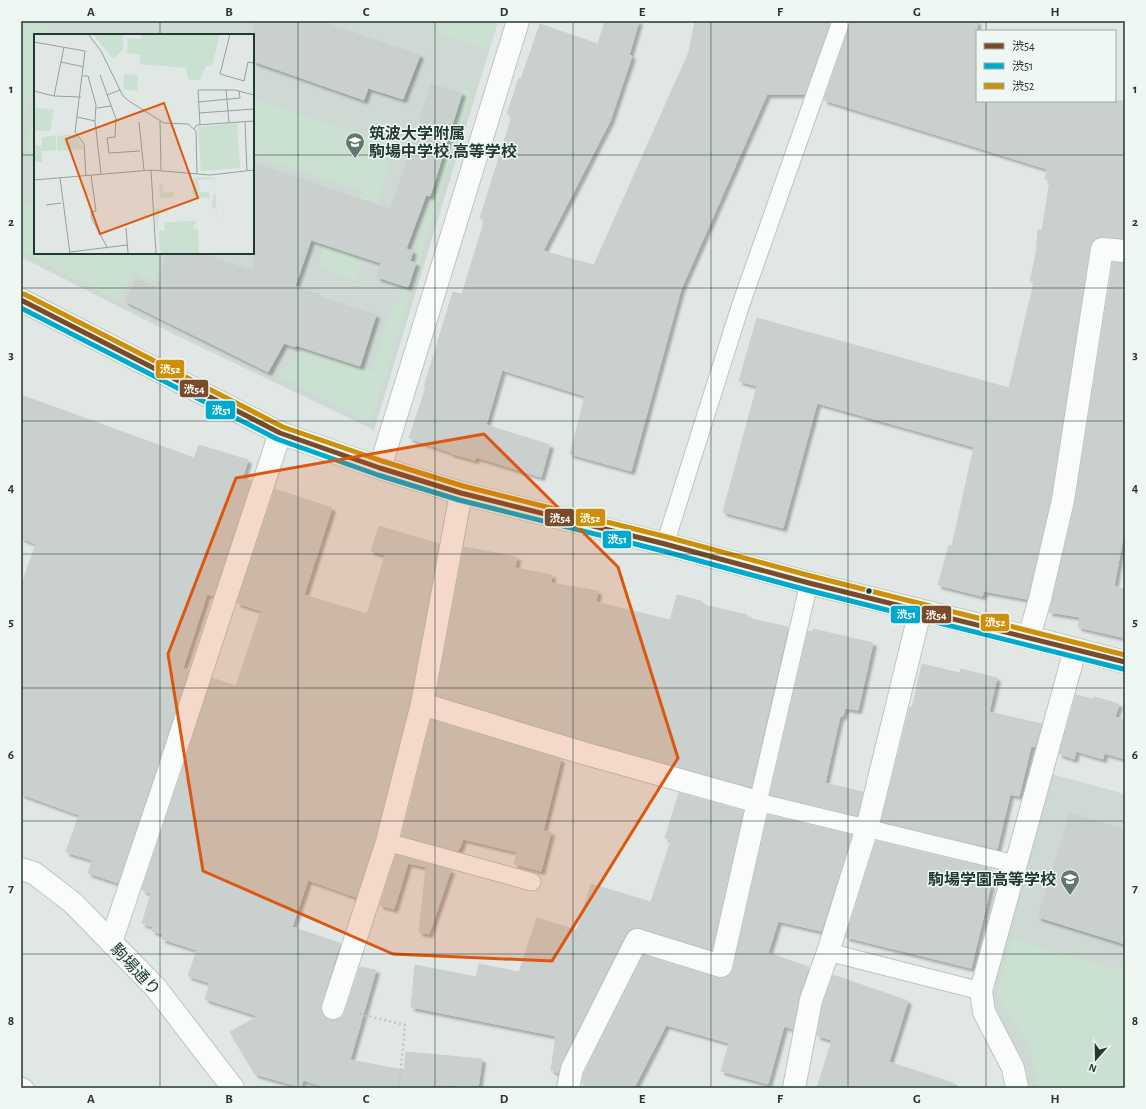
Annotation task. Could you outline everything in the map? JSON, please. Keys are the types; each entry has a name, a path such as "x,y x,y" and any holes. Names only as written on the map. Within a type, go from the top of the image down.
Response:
{"street":[{"path":"380,468 518,21"},
{"path":"1028,637 1040,599 1063,500 1102,249 1125,251"},
{"path":"21,300 280,433 380,468 461,493 665,544 809,583 1125,662"},
{"path":"111,942 280,433"},
{"path":"333,1008 387,842 422,704 461,493"},
{"path":"794,1088 811,1000 828,952 867,828 920,611"},
{"path":"1017,1088 1013,1068 984,1012 981,990 1075,650"},
{"path":"422,704 583,753 758,802 721,966 637,940 572,1069 568,1088"},
{"name":"駒場通り","path":"21,869 34,873 73,903 156,988 233,1088"}],"lane":[{"path":"665,544 740,304 841,21"},
{"path":"809,583 758,802 1015,864"},
{"path":"387,842 532,882"},
{"path":"828,952 981,990"},
{"path":"21,1086 25,1088"}],"path":[{"path":"333,1008 405,1025 399,1088"}],"highlighted area":[{"path":"484,434 618,567 678,758 552,961 393,954 203,871 168,654 236,478"}],"shaded area":[{"name":"筑波大学附属 駒場中学校,高等学校","path":"21,21 498,21 374,430 163,329 21,257"},
{"name":"駒場学園高等学校","path":"1048,773 1125,794 1125,1088 1029,1088 1023,1061 988,997"}],"green space":[{"path":"21,21 42,21 49,24 46,34 34,34 34,92 21,123"},
{"path":"439,21 498,21 489,50 436,32"},
{"path":"465,89 471,92 371,424 277,374 302,349 372,372 392,303 399,304"},
{"path":"254,99 394,144 357,281 320,266 323,247 342,253 362,191 254,155"},
{"path":"34,121 34,161 28,152 25,141"},
{"path":"21,205 34,205 34,254 162,254 154,280 133,271 118,301 21,250"},
{"path":"1013,939 1125,972 1125,1088 1038,1088 1031,1049 996,994"}],"building":[{"path":"253,21 319,21 420,55 403,99 368,88 364,100 254,61"},
{"path":"605,21 639,21 629,55 632,56 610,121 543,251 594,265 689,52 695,21 830,21 805,94 767,94 681,289 631,471 570,454 585,396 502,370 486,425 550,445 541,477 476,457 475,460 450,453 409,438 426,387 424,387 453,292 462,294 485,219 480,218 512,116 507,114 540,24 598,44"},
{"path":"851,21 977,21 976,102 1125,101 1125,238 1097,237 1092,241 1090,247 1051,498 1027,599 984,591 982,596 938,585 949,545 952,546 974,447 817,403 783,528 723,512 757,386 739,381 757,318 1009,388 1034,282 1030,281 1036,254 1038,230 1042,230 1050,180 1045,179 1047,169 824,100"},
{"path":"431,84 462,93 430,196 426,195 406,249 413,251 410,261 416,263 408,287 377,277 381,263 311,240 295,286 318,294 318,296 376,315 360,366 295,345 295,347 284,343 268,372 125,301 136,279 157,287 167,254 203,254 253,271 254,163 390,209"},
{"path":"1113,262 1125,263 1125,526 1114,586 1125,589 1125,638 1078,627 1080,617 1049,612 1075,502"},
{"path":"21,395 194,458 199,445 248,460 242,479 251,481 213,596 207,594 183,668 189,670 118,883 88,873 92,860 66,852 79,815 21,794 21,586 36,544 21,538"},
{"path":"275,489 332,508 304,595 367,614 385,555 371,551 379,526 439,544 410,701 375,839 356,897 308,880 292,927 340,943 321,1005 321,1011 324,1017 329,1020 336,1020 342,1017 345,1012 360,967 376,970 350,1060 404,1070 406,1052 482,1059 478,1088 445,1085 445,1088 328,1088 303,1080 301,1087 255,1074 230,1032 258,1016 205,999 210,983 188,976 197,950 162,939 163,934 152,931 153,927 142,923 151,894 142,890 212,678 236,686 261,611 237,603"},
{"path":"464,547 517,557 515,568 552,575 551,583 598,591 596,602 670,620 677,595 701,601 700,604 747,615 747,618 788,627 751,787 587,741 436,695"},
{"path":"813,629 873,643 858,710 845,708 843,716 840,716 825,783 863,792 857,816 770,795 808,631 813,632"},
{"path":"922,664 960,673 961,669 997,678 989,712 1042,724 1035,747 1031,746 1019,796 1010,794 997,849 881,822 910,707 912,708"},
{"path":"1076,695 1093,699 1094,697 1119,704 1115,717 1125,720 1125,759 1104,753 1103,759 1076,751 1074,759 1059,754"},
{"path":"431,720 561,759 543,831 551,832 541,871 514,864 517,852 463,839 458,851 402,836"},
{"path":"679,793 743,811 712,950 641,928 629,930 561,1063 558,1073 551,1070 556,1036 411,1007 415,965 476,977 479,964 519,972 537,918 577,930 591,884 651,902 671,840 665,838"},
{"path":"1070,813 1125,830 1125,944 1038,917"},
{"path":"768,815 852,835 821,931 778,921 768,953 809,967 799,996 793,1029 784,1026 768,1084 721,1071 729,1043 666,1025 634,1088 591,1088 582,1084 584,1073 643,955 717,978 724,978 730,974 733,969"},
{"path":"876,841 992,869 988,885 991,885 971,968 846,937"},
{"path":"396,855 451,870 429,934 419,932 426,867 408,863 394,909 380,905"},
{"path":"833,975 908,1001 889,1062 953,1083 953,1088 817,1088 832,1040 817,1036 823,1003"}],"transit line":[{"name":"渋52","path":"24,294 283,427 382,461 463,486 1125,655"},
{"name":"渋54","path":"21,300 280,433 380,468 461,493 665,544 809,583 1125,662"},
{"name":"渋51","path":"21,308 277,439 378,475 459,500 663,551 807,590 1123,669"}],"place":[{"name":"筑波大学附属 駒場中学校,高等学校","path":"355,159"},
{"name":"駒場学園高等学校","path":"1070,896"}]}
